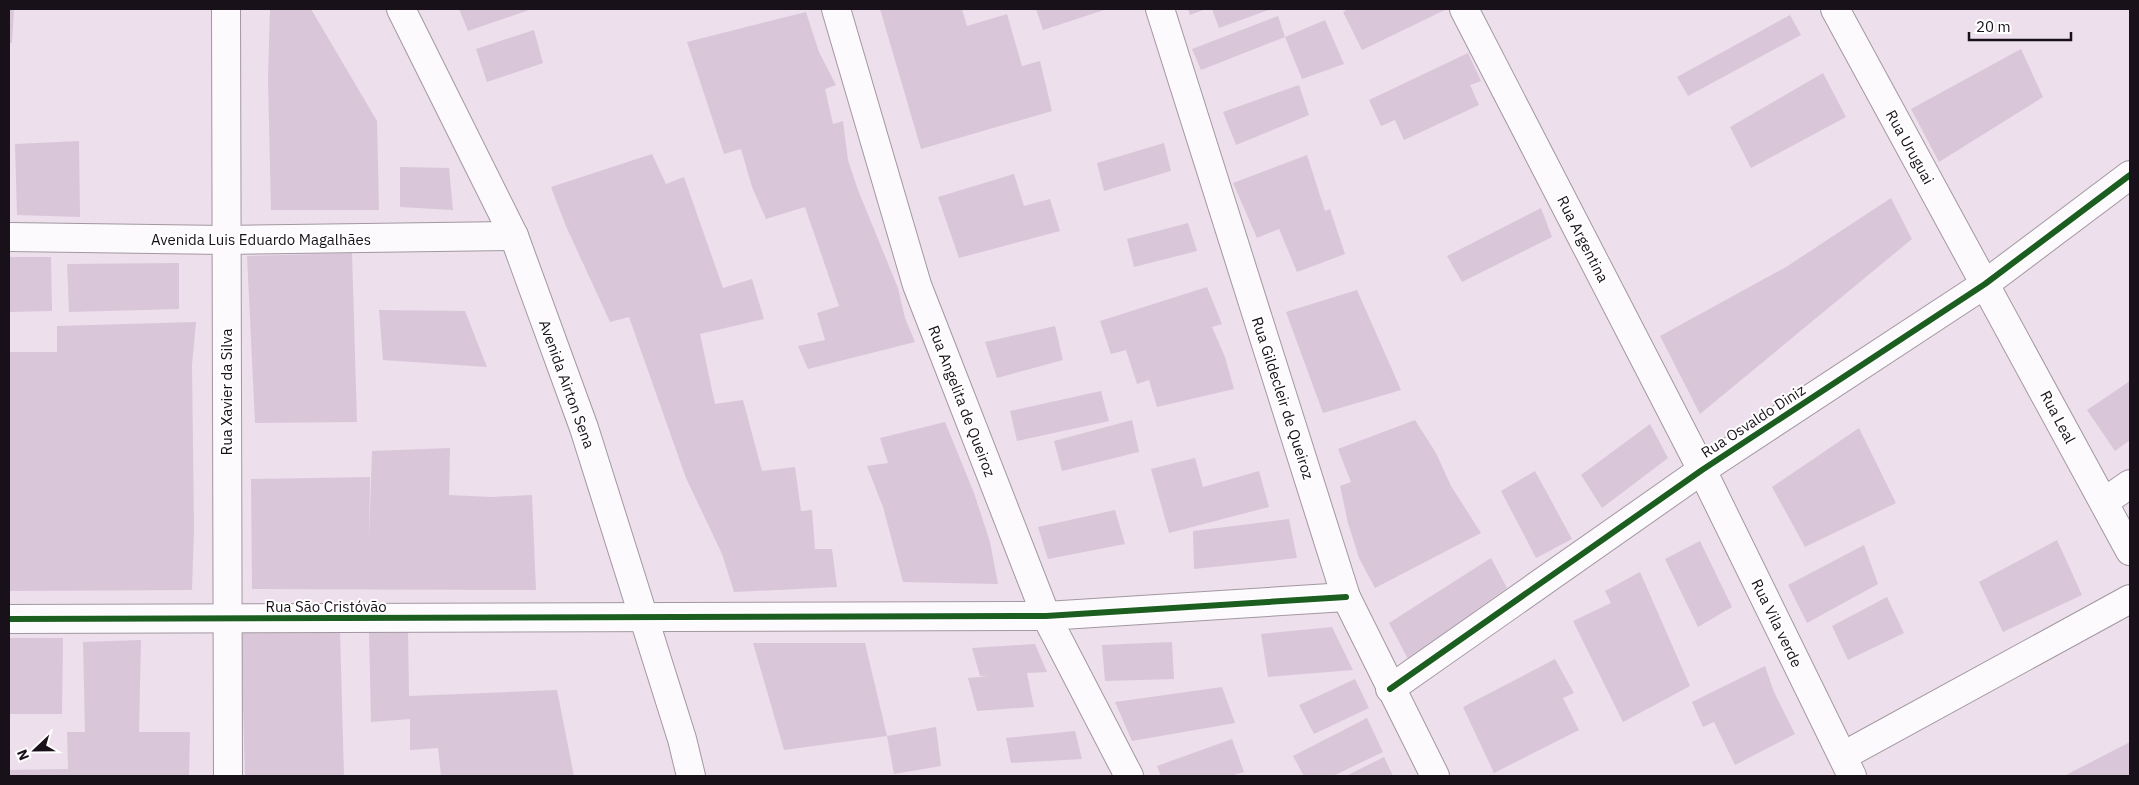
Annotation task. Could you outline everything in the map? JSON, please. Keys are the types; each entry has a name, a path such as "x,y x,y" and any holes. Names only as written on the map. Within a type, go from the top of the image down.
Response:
{"street":[{"name":"Rua Xavier da Silva","path":"226,9 225,240 228,776"},
{"name":"Avenida Airton Sena","path":"401,9 514,236 584,428 682,739 691,776"},
{"name":"Rua Angelita de Queiroz","path":"836,9 917,285 1046,616 1129,776"},
{"name":"Rua Gildecleir de Queiroz","path":"1160,9 1346,597 1390,689 1435,776"},
{"name":"Rua Argentina","path":"1464,9 1702,470"},
{"name":"Rua Uruguai","path":"1835,9 1984,284"},
{"name":"Rua Osvaldo Diniz","path":"1390,689 1702,470 1984,284 2130,175"},
{"name":"Avenida Luis Eduardo Magalhães","path":"9,237 225,240 514,236"},
{"name":"Rua Leal","path":"1984,284 2009,325 2130,551"},
{"name":"Rua Vila verde","path":"1702,470 1848,766"},
{"path":"2104,502 2130,484"},
{"name":"Rua São Cristóvão","path":"9,619 1046,616 1346,597"},
{"path":"1848,766 2130,599"}],"building":[{"path":"9,9 14,9 12,43 9,43"},
{"path":"270,9 311,9 377,121 379,210 271,210 268,79"},
{"path":"459,9 532,9 468,31"},
{"path":"880,9 962,9 967,26 1007,14 1022,66 1040,61 1052,111 921,149"},
{"path":"1036,9 1107,9 1043,30"},
{"path":"1188,9 1206,9 1190,15"},
{"path":"1212,9 1271,9 1219,28"},
{"path":"1349,9 1447,9 1362,50 1343,12"},
{"path":"806,12 819,52 836,85 825,89 833,124 843,121 848,160 858,190 898,288 905,318 915,342 808,369 798,346 825,340 817,313 839,306 805,207 766,219 752,187 741,149 724,154 687,42"},
{"path":"1790,15 1801,35 1688,96 1677,77"},
{"path":"1278,16 1285,37 1201,70 1192,49"},
{"path":"1325,20 1344,64 1302,79 1285,37"},
{"path":"534,30 543,63 487,82 476,49"},
{"path":"2021,49 2043,97 1939,162 1911,109"},
{"path":"1468,53 1481,81 1470,85 1479,105 1404,140 1395,120 1381,126 1369,100"},
{"path":"1823,73 1846,117 1751,168 1730,127"},
{"path":"1299,85 1309,115 1236,145 1223,112"},
{"path":"79,141 80,217 17,215 15,144"},
{"path":"1164,143 1171,171 1104,191 1097,163"},
{"path":"652,154 666,184 684,177 723,288 752,279 764,319 700,334 715,404 743,400 762,471 795,467 801,511 812,510 815,549 832,549 837,587 734,592 722,554 686,478 629,317 610,322 565,224 551,187"},
{"path":"1307,155 1325,211 1330,209 1345,254 1297,272 1279,229 1257,238 1233,183"},
{"path":"400,167 449,168 453,210 400,207"},
{"path":"1014,174 1024,206 1050,199 1060,231 959,258 938,197"},
{"path":"1891,198 1912,239 1700,414 1660,336 1786,267"},
{"path":"1541,208 1552,237 1462,282 1447,256"},
{"path":"1188,223 1197,251 1134,267 1127,239"},
{"path":"352,253 357,422 255,423 247,256"},
{"path":"9,257 51,257 52,311 9,312"},
{"path":"179,263 179,309 69,312 67,264"},
{"path":"1207,287 1222,324 1212,327 1225,357 1234,389 1157,407 1149,380 1137,384 1126,350 1111,354 1100,321"},
{"path":"1357,290 1401,390 1323,413 1286,312"},
{"path":"379,310 465,311 487,367 383,360"},
{"path":"196,322 192,365 194,528 192,590 9,591 9,352 57,352 57,326"},
{"path":"1055,326 1063,360 997,378 985,342"},
{"path":"2130,381 2130,440 2115,451 2087,410"},
{"path":"1101,391 1109,421 1017,441 1010,411"},
{"path":"1132,420 1139,452 1062,471 1054,441"},
{"path":"1415,420 1436,453 1451,486 1481,533 1375,588 1359,558 1348,523 1340,486 1351,482 1338,449"},
{"path":"945,422 974,493 990,542 998,584 903,582 883,507 867,466 888,463 880,438"},
{"path":"1650,424 1668,458 1602,508 1581,475"},
{"path":"1859,428 1896,503 1805,547 1772,487"},
{"path":"450,448 449,495 491,497 532,495 536,590 252,589 251,479 370,477 369,540 372,451"},
{"path":"1195,458 1203,487 1259,471 1269,507 1169,533 1151,469"},
{"path":"1535,471 1572,539 1536,558 1501,491"},
{"path":"1115,510 1125,544 1048,559 1038,527"},
{"path":"1289,519 1297,558 1194,569 1193,531"},
{"path":"2057,540 2082,595 2003,632 1979,582"},
{"path":"1700,541 1732,607 1698,627 1665,559"},
{"path":"1864,545 1878,584 1807,623 1788,585"},
{"path":"1491,558 1507,588 1408,659 1389,623"},
{"path":"1640,572 1690,686 1623,722 1573,621 1611,603 1605,591"},
{"path":"1887,597 1904,633 1848,660 1832,626"},
{"path":"1332,627 1353,670 1268,677 1261,634"},
{"path":"369,630 408,630 409,696 557,690 574,776 441,776 438,748 410,750 410,719 371,722"},
{"path":"340,631 344,776 245,776 241,633"},
{"path":"9,638 63,638 62,714 9,714"},
{"path":"141,640 139,732 190,732 189,776 9,776 9,770 68,769 67,732 85,732 83,642"},
{"path":"1172,642 1174,679 1105,681 1102,645"},
{"path":"753,643 865,643 887,736 784,750"},
{"path":"1035,644 1047,672 1027,673 1034,707 977,711 968,678 989,676 980,676 972,648"},
{"path":"1555,659 1574,693 1563,698 1579,730 1494,773 1463,707"},
{"path":"1765,666 1774,692 1795,734 1735,765 1714,722 1703,727 1692,702"},
{"path":"1355,679 1369,708 1314,734 1299,705"},
{"path":"1222,687 1235,723 1132,741 1115,702"},
{"path":"1367,718 1383,752 1333,776 1304,776 1293,756"},
{"path":"936,727 941,766 894,774 887,736"},
{"path":"1075,731 1082,759 1011,763 1006,738"},
{"path":"1232,739 1244,772 1230,776 1161,776 1157,766"},
{"path":"2130,742 2130,776 2064,776"},
{"path":"1384,757 1393,776 1346,776"}],"cycle path":[{"path":"1390,689 1702,470 1985,284 2130,175"},
{"path":"9,619 1046,616 1346,597"}]}
